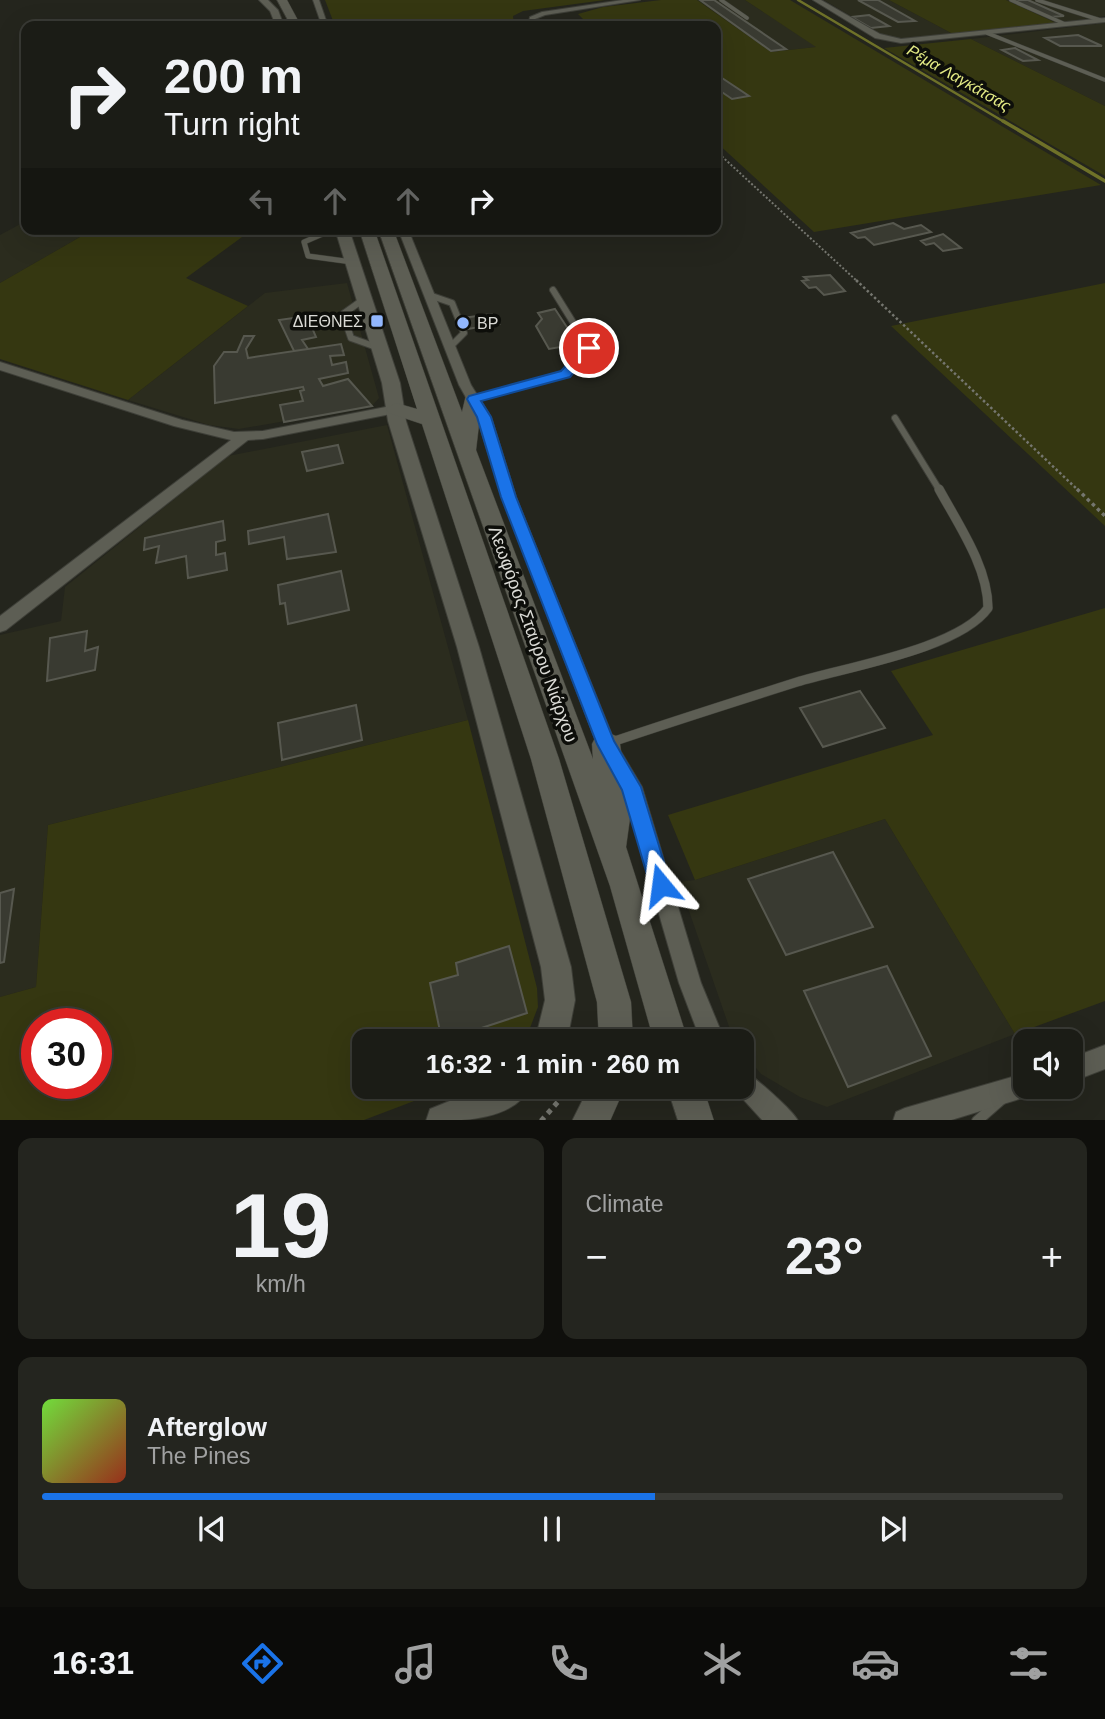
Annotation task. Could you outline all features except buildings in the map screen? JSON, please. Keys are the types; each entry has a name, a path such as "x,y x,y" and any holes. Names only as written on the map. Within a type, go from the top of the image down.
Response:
{"main road":[{"path":"282,0 288,6 294,21"},
{"name":"Λεωφόρος Σταύρου Νιάρχου","path":"368,235 565,823 614,1002 615,1029"},
{"name":"Λεωφόρος Σταύρου Νιάρχου","path":"387,235 611,848 667,1029"},
{"path":"466,451 473,399"},
{"path":"396,410 430,420"},
{"path":"606,744 617,805 618,826 611,848"},
{"path":"591,1120 602,1099"},
{"path":"689,1099 696,1120"}],"street":[{"path":"263,0 274,10 278,21"},
{"path":"316,0 323,21"},
{"path":"532,21 532,18 544,13 637,0"},
{"path":"816,0 878,36 895,41 1103,21"},
{"path":"344,235 467,647 556,967 560,1000 554,1029"},
{"path":"405,235 450,347 484,417 509,497 606,744 632,787 690,983 708,1029"},
{"path":"0,366 179,423 218,433 244,436 396,410"},
{"path":"0,625 244,436"},
{"path":"1083,1065 1105,1056"},
{"path":"909,1120 1013,1088"},
{"path":"754,1094 775,1115 784,1120"},
{"path":"444,1120 494,1099"}],"lane":[{"path":"721,0 747,18"},
{"path":"1011,0 1065,24"},
{"path":"1037,0 1103,21"},
{"path":"987,33 1105,80"},
{"path":"320,235 304,242 309,256 352,262"},
{"path":"473,399 566,374 589,348 553,290"},
{"path":"429,295 452,303 464,333 450,347"},
{"path":"364,299 343,314 351,338 379,348"},
{"path":"606,744 693,714 918,648 974,622 988,607 989,598 985,584 953,514 895,418"},
{"path":"978,1120 1013,1092"}],"path":[{"path":"721,156 924,343 1105,516"},
{"path":"542,1120 560,1099"}],"shaded area":[{"path":"697,0 745,0 817,47 771,52"},
{"path":"824,0 889,0 953,34 900,39 883,35"},
{"path":"1006,0 1105,0 1105,16 1056,23"},
{"path":"1105,23 1105,106 971,39"},
{"path":"21,224 21,235 84,235 0,283 0,235"},
{"path":"347,283 379,398 372,406 239,429 209,425 128,400 265,293"},
{"path":"387,425 468,720 48,825 36,987 0,997 0,635 61,621 65,587 228,456"},
{"path":"885,819 1013,1035 827,1107 800,1097 761,1074 754,1066 754,1029 730,1029 679,882 695,880"}],"green space":[{"path":"325,0 605,0 523,11 513,16 514,21 333,21"},
{"path":"661,0 697,0 771,52 816,47 745,0 790,0 1101,185 814,232 721,147 721,21 585,21 578,14 603,7"},
{"path":"889,0 1006,0 1056,23 953,34"},
{"path":"971,39 1105,106 1105,176 884,48"},
{"path":"84,235 245,235 186,278 248,306 128,400 0,359 0,283"},
{"path":"1105,283 1105,526 891,326"},
{"path":"1105,608 1105,1001 1029,1029 1013,1031 885,819 695,880 668,815 933,735 891,671"},
{"path":"468,720 537,988 538,1007 530,1029 352,1029 352,1099 419,1099 364,1120 0,1120 0,997 36,987 48,825"}],"waterway":[{"name":"Ρέμα Λαγκάτσας","path":"798,0 1006,123"},
{"name":"Ρέμα Λαγκάτσας","path":"1003,121 1105,181"}],"place":[{"name":"ΔΙΕΘΝΕΣ","path":"377,321"},
{"name":"BP","path":"463,323"}],"route":[{"path":"589,348 566,374 473,399 484,417 509,497 606,744 632,787 661,885"}]}
